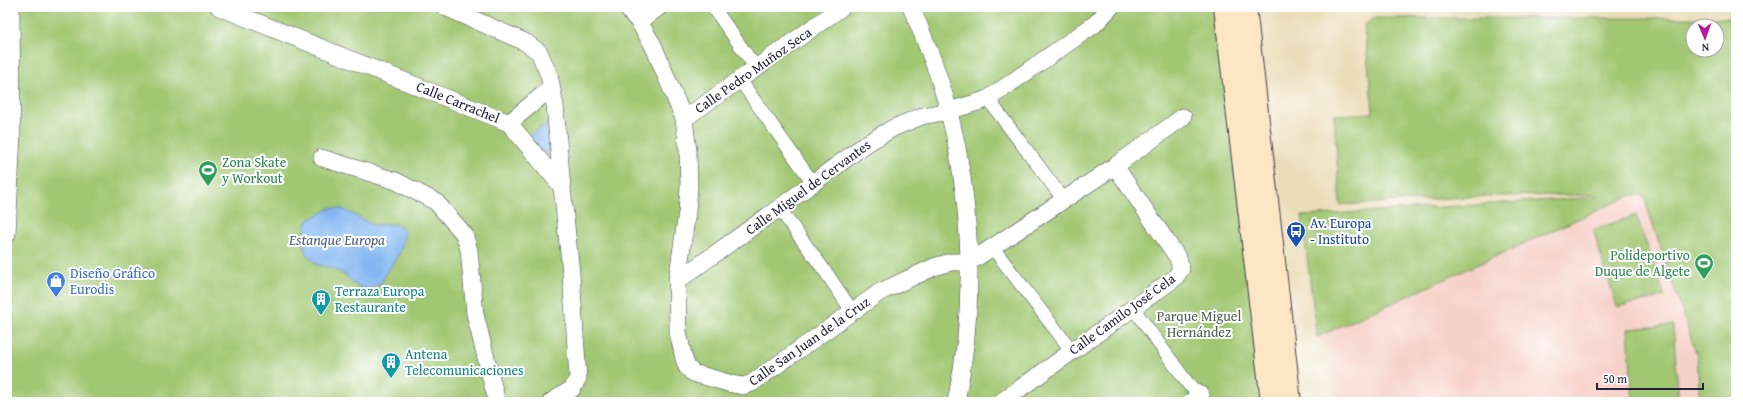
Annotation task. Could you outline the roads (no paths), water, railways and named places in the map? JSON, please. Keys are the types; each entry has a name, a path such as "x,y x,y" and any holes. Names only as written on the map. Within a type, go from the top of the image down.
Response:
{"main road":[{"path":"1225,7 1272,402"},
{"path":"1245,7 1290,402"}],"street":[{"path":"7,234 12,135 11,7"},
{"name":"Calle Carrachel","path":"219,7 509,123 562,187"},
{"path":"445,7 525,42 539,52 545,64 555,105 571,273 578,378 572,389 551,402"},
{"name":"Calle San Juan de la Cruz","path":"626,7 639,22 654,45 684,119 688,151 689,187 677,281 678,332 687,367 693,373 732,384 744,386 752,383 880,292 934,266 951,262 970,262"},
{"path":"639,22 659,7"},
{"path":"713,7 756,68"},
{"name":"Calle Pedro Muñoz Seca","path":"684,119 842,7"},
{"path":"911,7 939,77 949,111 966,212 970,262 966,345 956,402"},
{"name":"Calle Miguel de Cervantes","path":"677,281 866,144 893,128 922,116 949,111 988,99 1095,24 1111,7"},
{"path":"740,80 813,183"},
{"path":"509,123 551,88"},
{"path":"988,99 1064,200"},
{"path":"970,262 1115,166 1183,117"},
{"path":"322,158 396,181 436,202 464,234 470,250 475,314 497,402"},
{"name":"Calle Camilo José Cela","path":"1010,400 1072,351 1175,278 1181,269 1178,258 1115,166"},
{"path":"779,208 852,311"},
{"path":"993,248 1072,351"},
{"path":"1133,308 1189,385 1196,398"}],"water":[{"path":"546,124 550,151 546,155 529,136"},
{"name":"Estanque Europa","path":"330,208 343,209 372,225 397,224 405,232 401,250 380,284 368,289 356,286 345,275 333,269 316,264 306,254 303,241 307,221"}],"place":[{"name":"Zona Skate y Workout","path":"208,187"},
{"name":"Av. Europa - Instituto","path":"1296,248"},
{"name":"Polideportivo Duque de Algete","path":"1704,280"},
{"name":"Diseño Gráfico Eurodis","path":"56,298"},
{"name":"Terraza Europa Restaurante","path":"321,316"},
{"name":"Antena Telecomunicaciones","path":"391,379"}],"park label":[{"name":"Parque Miguel Hernández","path":"1199,324"}]}
